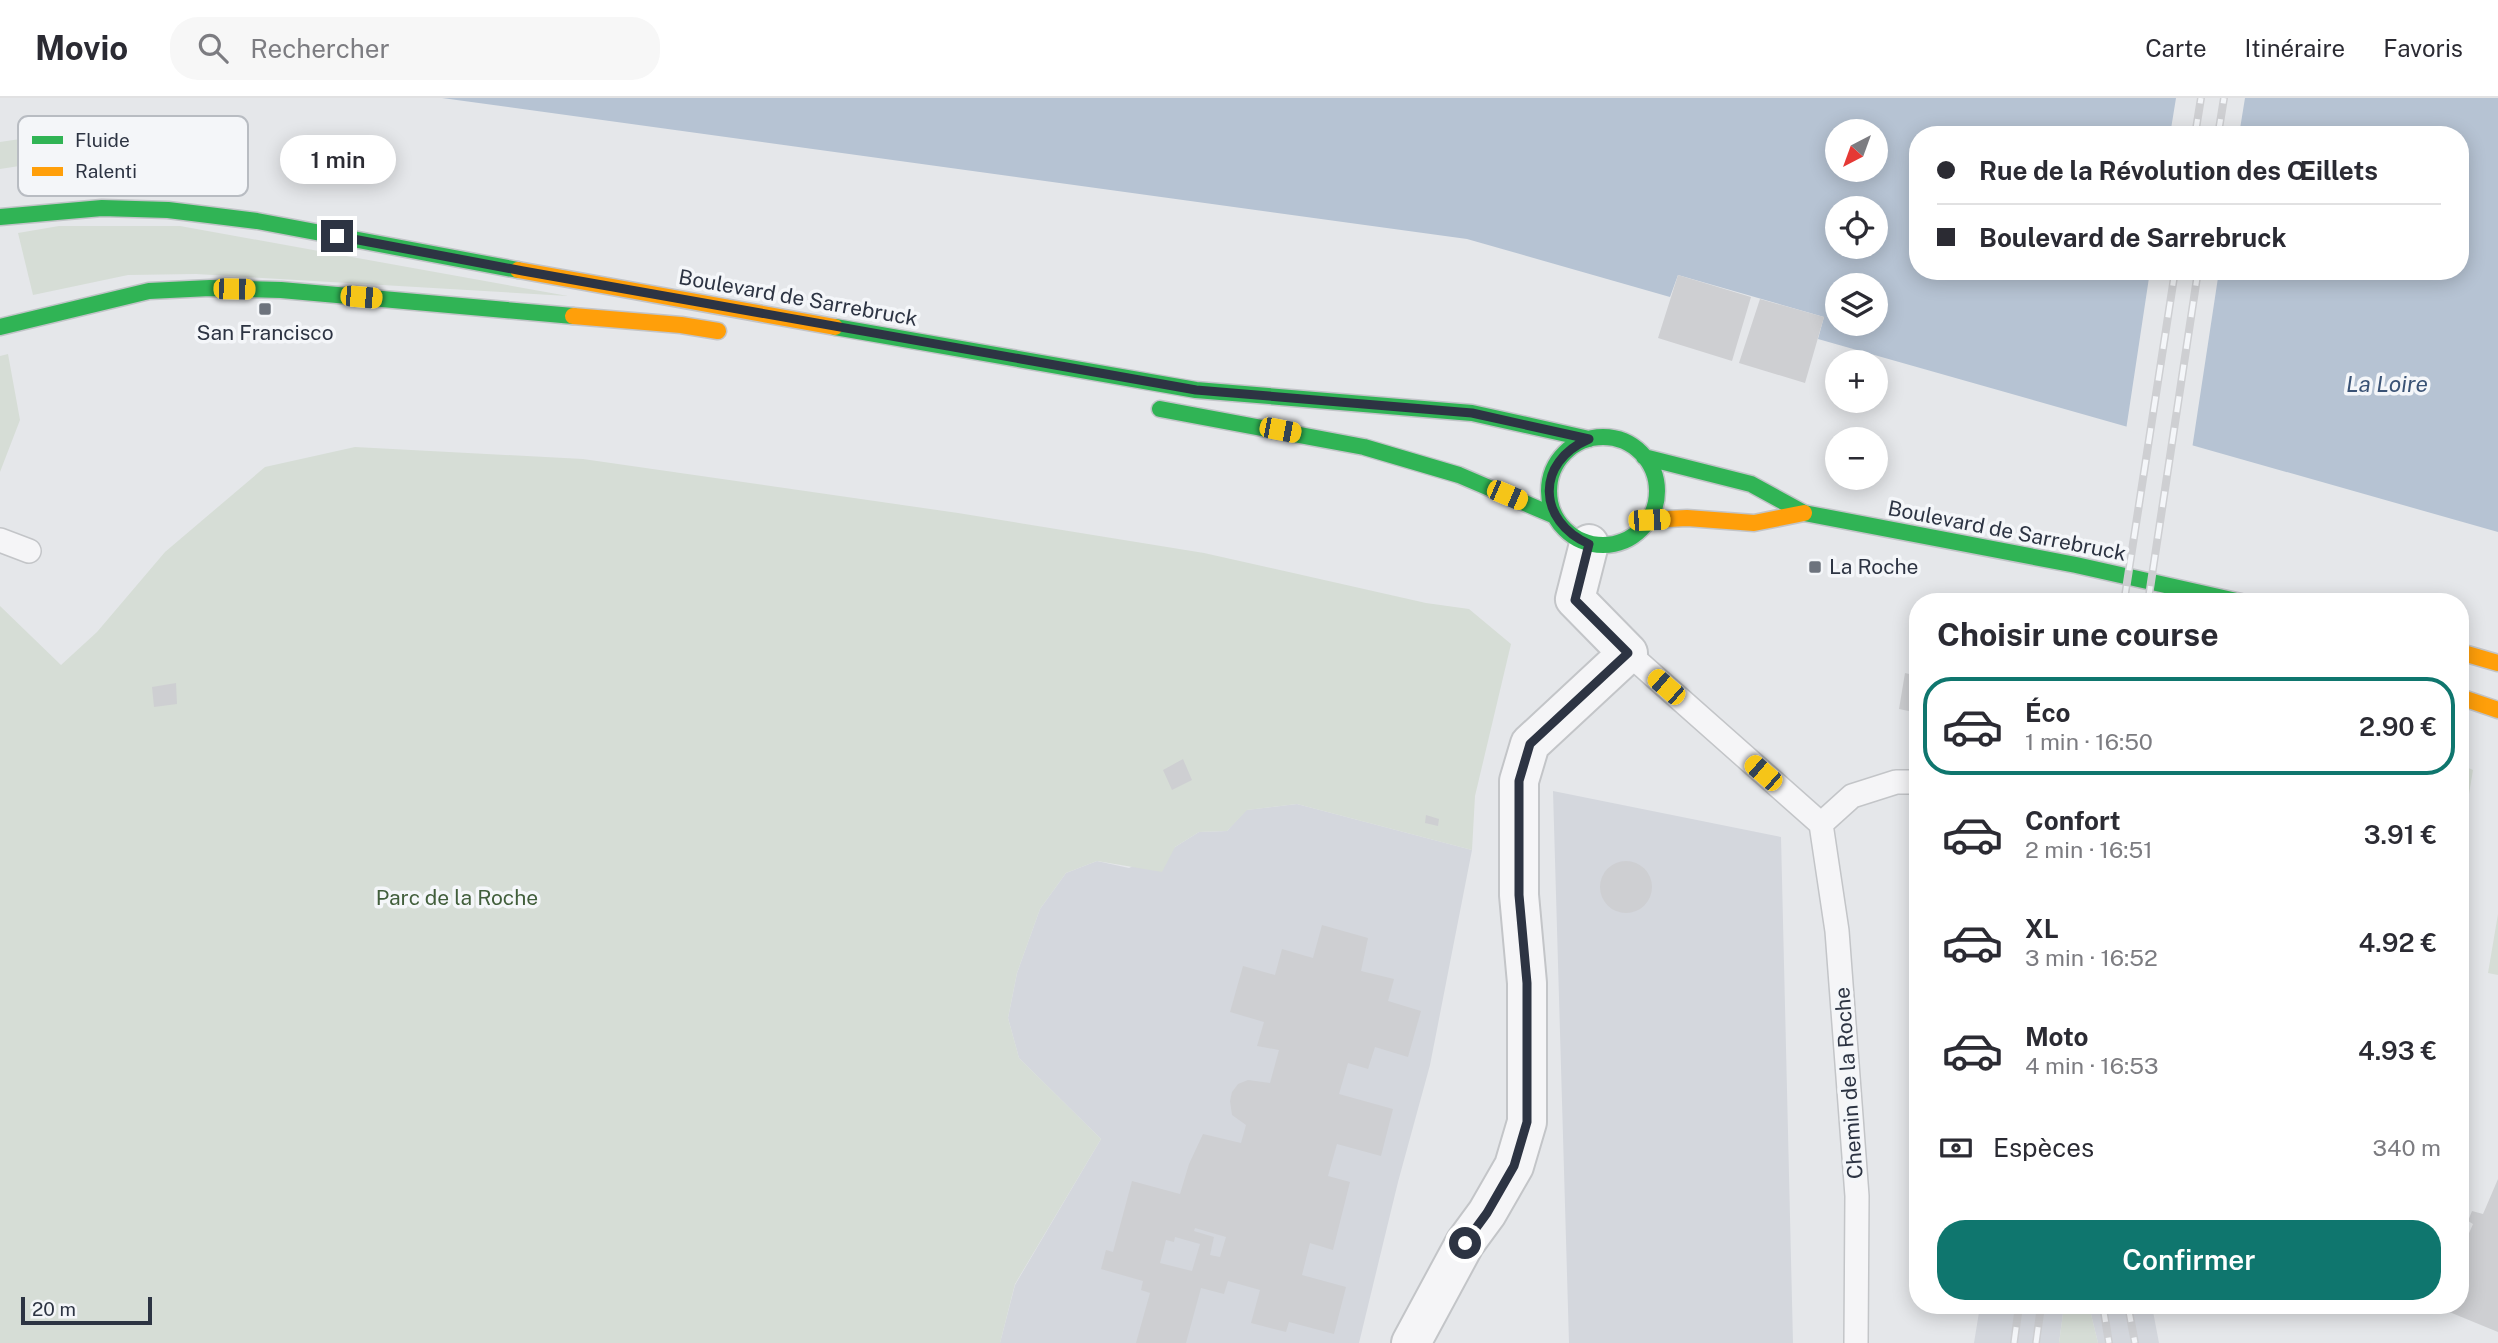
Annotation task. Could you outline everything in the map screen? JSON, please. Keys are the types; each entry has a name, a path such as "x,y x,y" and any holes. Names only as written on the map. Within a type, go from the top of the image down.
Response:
{"main road":[{"name":"Boulevard de Sarrebruck","path":"0,218 102,208 168,210 257,221 1185,388 1472,413 1589,439"},
{"path":"0,327 149,291 210,288 295,291 681,325 736,334"},
{"path":"1144,406 1364,447 1459,475 1555,516"},
{"path":"1601,437 1625,442 1644,457 1655,477 1657,488 1654,510 1643,528 1628,540 1608,545 1589,544 1575,538 1563,528 1555,516 1549,493 1553,469 1567,451 1589,439 1601,437"},
{"name":"Boulevard de Sarrebruck","path":"1644,457 1751,484 1804,513 2076,565 2202,593"},
{"name":"Boulevard de Sarrebruck","path":"1649,520 1687,518 1754,523 1804,513"},
{"path":"2469,655 2498,663"},
{"path":"2469,700 2498,710"}],"street":[{"path":"1411,1343 1465,1243 1487,1213 1514,1166 1527,1122 1527,983 1519,895 1519,781 1530,744 1628,653 1575,600 1589,544"}],"lane":[{"path":"0,540 29,551"},
{"path":"1628,653 1821,824 1852,796 1896,782 1909,782"},
{"name":"Chemin de la Roche","path":"1821,824 1837,931 1857,1196 1856,1343"}],"shaded area":[{"path":"1553,791 1781,837 1793,1343 1569,1343"},
{"path":"1297,804 1472,850 1430,1065 1359,1343 1000,1343 1015,1285 1101,1139 1019,1058 1008,1018 1017,973 1040,909 1066,873 1097,861 1129,868 1175,847 1199,832 1227,831 1246,810"},
{"path":"1979,1314 2063,1314 2059,1343 1974,1343"},
{"path":"2091,1314 2154,1314 2159,1343 2098,1343"}],"green space":[{"path":"18,139 18,166 0,169 0,142"},
{"path":"59,226 180,226 568,296 196,274 128,275 33,295 18,233"},
{"path":"8,354 20,420 0,472 0,356"},
{"name":"Parc de la Roche","path":"355,447 583,459 958,513 1204,553 1426,603 1469,609 1511,644 1475,796 1472,850 1297,804 1247,810 1227,831 1199,832 1175,847 1162,872 1097,861 1066,873 1040,909 1017,973 1008,1018 1019,1058 1101,1139 1015,1284 1000,1343 0,1343 0,606 61,665 97,632 165,552 265,467"},
{"path":"2469,768 2473,770 2469,794"},
{"path":"2498,914 2498,975 2488,973"},
{"path":"2063,1314 2091,1314 2098,1343 2059,1343"}],"water":[{"name":"La Loire","path":"442,98 2498,98 2498,532 1888,359 1888,350 1857,350 1818,339 1824,317 1678,275 1670,297 1467,239"}],"pier":[{"path":"2176,98 2245,98 2240,126 2171,126"},
{"path":"2149,280 2218,280 2192,449 2126,430"}],"building":[{"path":"1678,275 1751,297 1732,361 1658,338"},
{"path":"1760,299 1824,317 1805,383 1739,363"},
{"path":"1905,673 1909,674 1909,711 1899,709"},
{"path":"176,683 177,704 154,707 152,687"},
{"path":"1183,759 1192,780 1172,790 1163,770"},
{"path":"1426,815 1439,819 1438,826 1425,823"},
{"path":"1626,861 1636,863 1644,869 1650,877 1650,897 1644,905 1636,911 1626,913 1616,911 1608,905 1602,897 1600,887 1602,877 1608,869 1616,863"},
{"path":"1322,925 1368,938 1361,971 1394,979 1388,1001 1421,1011 1408,1057 1375,1047 1368,1069 1348,1063 1339,1094 1393,1109 1381,1156 1337,1144 1328,1176 1350,1182 1333,1250 1310,1243 1302,1275 1346,1287 1334,1334 1289,1322 1286,1332 1251,1323 1260,1290 1228,1281 1224,1294 1201,1288 1186,1343 1136,1343 1150,1293 1141,1290 1143,1281 1101,1269 1106,1250 1113,1252 1132,1181 1180,1194 1189,1164 1203,1134 1241,1143 1246,1125 1232,1115 1232,1092 1238,1084 1248,1080 1270,1083 1279,1050 1257,1046 1264,1022 1230,1012 1243,966 1275,975 1282,949 1313,958","holes":["1195,1228 1226,1237 1220,1257 1210,1255 1214,1237 1194,1231","1175,1237 1200,1244 1192,1271 1160,1263 1166,1240 1174,1242"]},
{"path":"2498,1179 2498,1332 2454,1314 2469,1314 2469,1233 2473,1224 2469,1218 2472,1211 2483,1214"}],"railway":[{"path":"2196,126 2201,98"},
{"path":"2219,126 2224,98"},
{"path":"2125,593 2174,280"},
{"path":"2149,593 2197,280"},
{"path":"2014,1343 2018,1314"},
{"path":"2036,1343 2040,1314"},
{"path":"2104,1314 2109,1343"},
{"path":"2130,1314 2135,1343"}],"traffic: fast":[{"path":"0,217 102,208 168,210 257,221 518,270"},
{"path":"0,327 149,291 210,288 281,290 573,316"},
{"path":"835,327 1196,390 1472,413 1589,439"},
{"path":"1160,409 1364,447 1459,475 1555,516"},
{"path":"1603,437 1624,441 1641,453 1653,470 1657,491 1653,512 1641,529 1624,541 1603,545 1582,541 1565,529 1553,512 1549,491 1553,470 1565,453 1582,441 1603,437"},
{"path":"1644,457 1751,484 1804,513 2076,565 2201,593"}],"traffic: slow":[{"path":"518,270 835,327"},
{"path":"573,316 681,325 718,331"},
{"path":"1649,520 1687,518 1754,523 1804,513"},
{"path":"2469,655 2498,663"},
{"path":"2469,700 2498,710"}],"place":[{"name":"San Francisco","path":"265,309"},
{"name":"La Roche","path":"1815,567"}],"route":[{"path":"337,236 1196,390 1472,413 1589,439 1567,451 1553,469 1549,493 1551,505 1563,528 1575,538 1589,544 1575,600 1628,653 1530,744 1519,781 1519,895 1527,983 1527,1122 1514,1166 1487,1213 1465,1243"}]}
